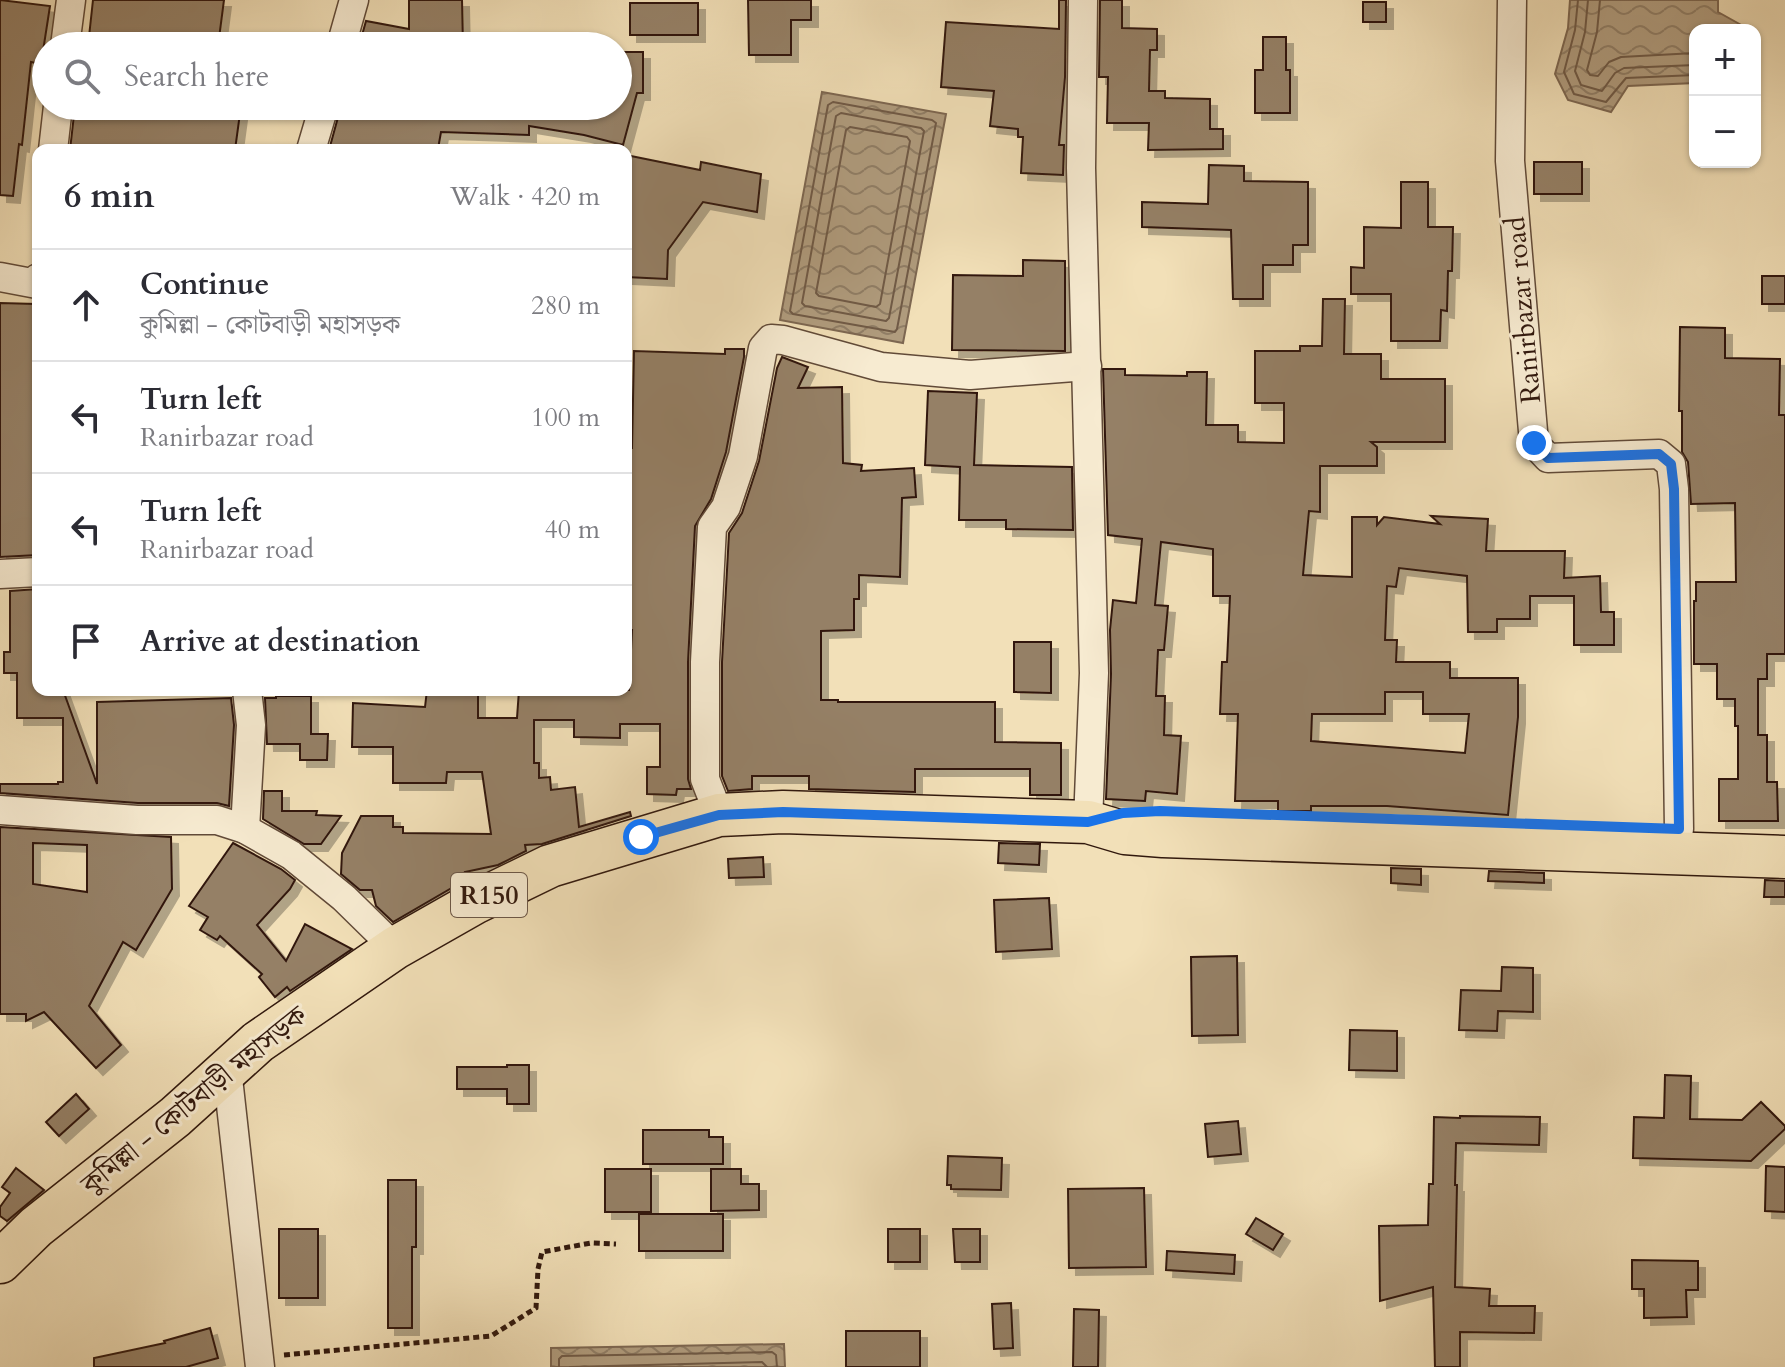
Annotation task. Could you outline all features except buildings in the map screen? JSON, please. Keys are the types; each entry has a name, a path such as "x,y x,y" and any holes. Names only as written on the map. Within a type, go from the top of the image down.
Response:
{"main road":[{"name":"কুমিল্লা - কোটবাড়ী মহাসড়ক","path":"0,1262 36,1227 175,1117 258,1042 395,948 476,902 550,866 719,815 783,812 1088,822 1125,833 1163,836 1629,840 1785,857"},
{"name":"কুমিল্লা - কোটবাড়ী মহাসড়ক","path":"1629,840 1679,829 1785,832"}],"street":[{"path":"67,32 71,0"},
{"path":"345,32 354,0"},
{"path":"1083,0 1081,168 1094,673 1088,822"},
{"name":"Ranirbazar road","path":"1512,0 1510,161 1534,443 1548,458 1659,454 1671,464 1674,489 1679,829"},
{"path":"54,144 56,120"},
{"path":"313,144 320,120"},
{"path":"0,277 32,283"},
{"path":"719,815 705,779 705,662 712,527 726,507 743,456 763,348 771,339 783,340 881,367 970,375 1087,366"},
{"path":"0,574 32,572"},
{"path":"245,829 251,725 248,696"},
{"path":"0,810 137,820 217,820 245,829 291,855 344,898 395,948"},
{"path":"227,1069 260,1362"}],"path":[{"path":"260,1362 491,1336 536,1308 542,1252 591,1243 616,1244"}],"water":[{"path":"1570,0 1718,0 1718,12 1739,24 1689,24 1689,83 1628,86 1611,112 1568,100 1555,74 1568,28"},
{"path":"822,92 946,114 903,343 780,320"},
{"path":"784,1344 785,1367 551,1367 551,1348"}],"route":[{"path":"641,837 719,815 783,812 1088,822 1123,813 1160,811 1679,829 1674,489 1671,464 1659,454 1548,458 1534,443"}]}
